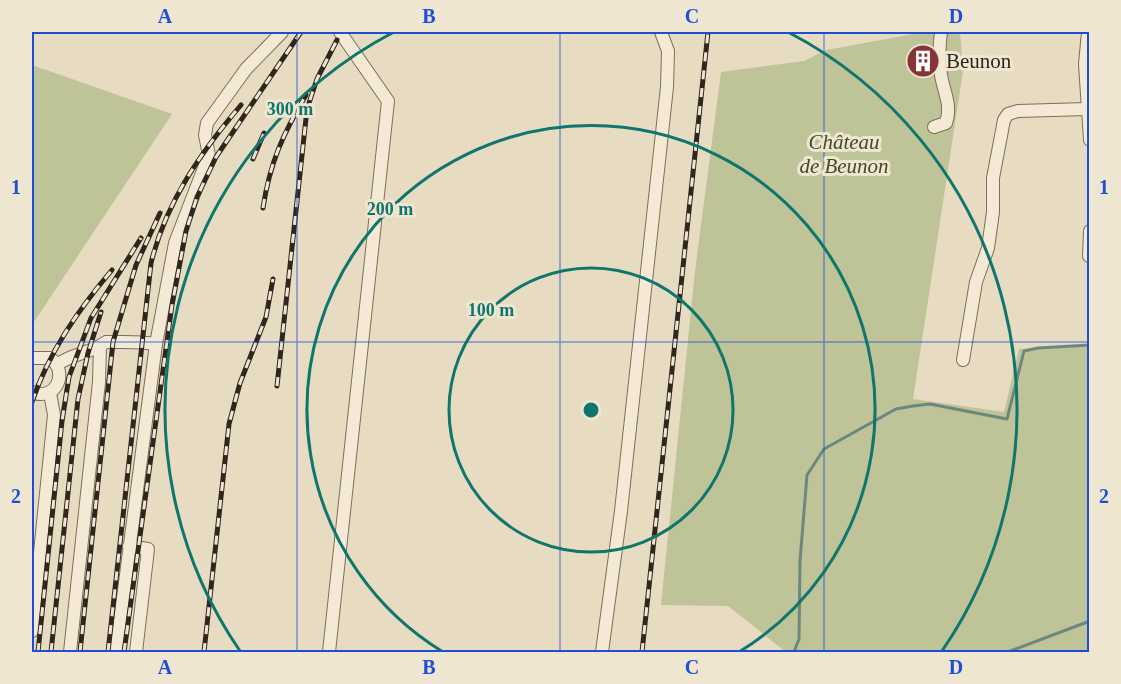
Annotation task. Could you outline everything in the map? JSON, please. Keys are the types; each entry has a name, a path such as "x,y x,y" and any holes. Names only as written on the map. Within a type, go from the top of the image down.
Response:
{"street":[{"path":"116,652 156,344 175,243 209,154 205,135 207,123 246,69 282,32"},
{"path":"328,652 388,101 340,32"},
{"path":"602,652 620,523 667,87 668,51 661,32"},
{"path":"934,127 945,123 949,115 949,103 942,77 939,44 941,32"},
{"path":"1088,32 1085,64 1089,140"},
{"path":"963,360 975,282 988,248 993,212 993,178 1004,120 1008,114 1018,111 1087,109"},
{"path":"1089,231 1089,256"},
{"path":"57,365 71,356 88,353 109,341 123,344 135,340 156,344"},
{"path":"70,652 99,381 100,346"},
{"path":"32,358 44,356 57,365 60,377 55,389 50,393 39,395 32,392"},
{"path":"32,630 54,415 50,393"},
{"path":"129,546 148,549 136,652"}],"green space":[{"name":"Château de Beunon","path":"925,32 960,32 963,71 913,399 1004,412 1019,349 1089,345 1089,652 786,652 728,606 661,605 695,271 721,72 804,61 826,50"},
{"path":"32,65 172,114 32,325"}],"waterway":[{"path":"794,652 799,639 800,561 807,475 824,449 896,409 913,406 930,404 1007,419 1024,351 1090,345"},
{"path":"1008,652 1090,621"}],"railway":[{"path":"124,652 172,305 186,231 197,197 216,157 301,32"},
{"path":"642,652 708,32"},
{"path":"277,386 307,109 317,79 337,40"},
{"path":"263,208 269,176 278,149 306,95"},
{"path":"108,652 151,263 166,219 187,179 212,141 241,105"},
{"path":"253,159 264,133"},
{"path":"80,652 113,342 136,265 160,213"},
{"path":"38,652 62,421 69,377 91,318 141,238"},
{"path":"32,402 47,366 66,332 112,270"},
{"path":"204,652 229,424 240,383 266,317 273,279"},
{"path":"51,652 78,399 88,353 101,312"}],"place":[{"name":"Beunon","path":"923,61"}]}
